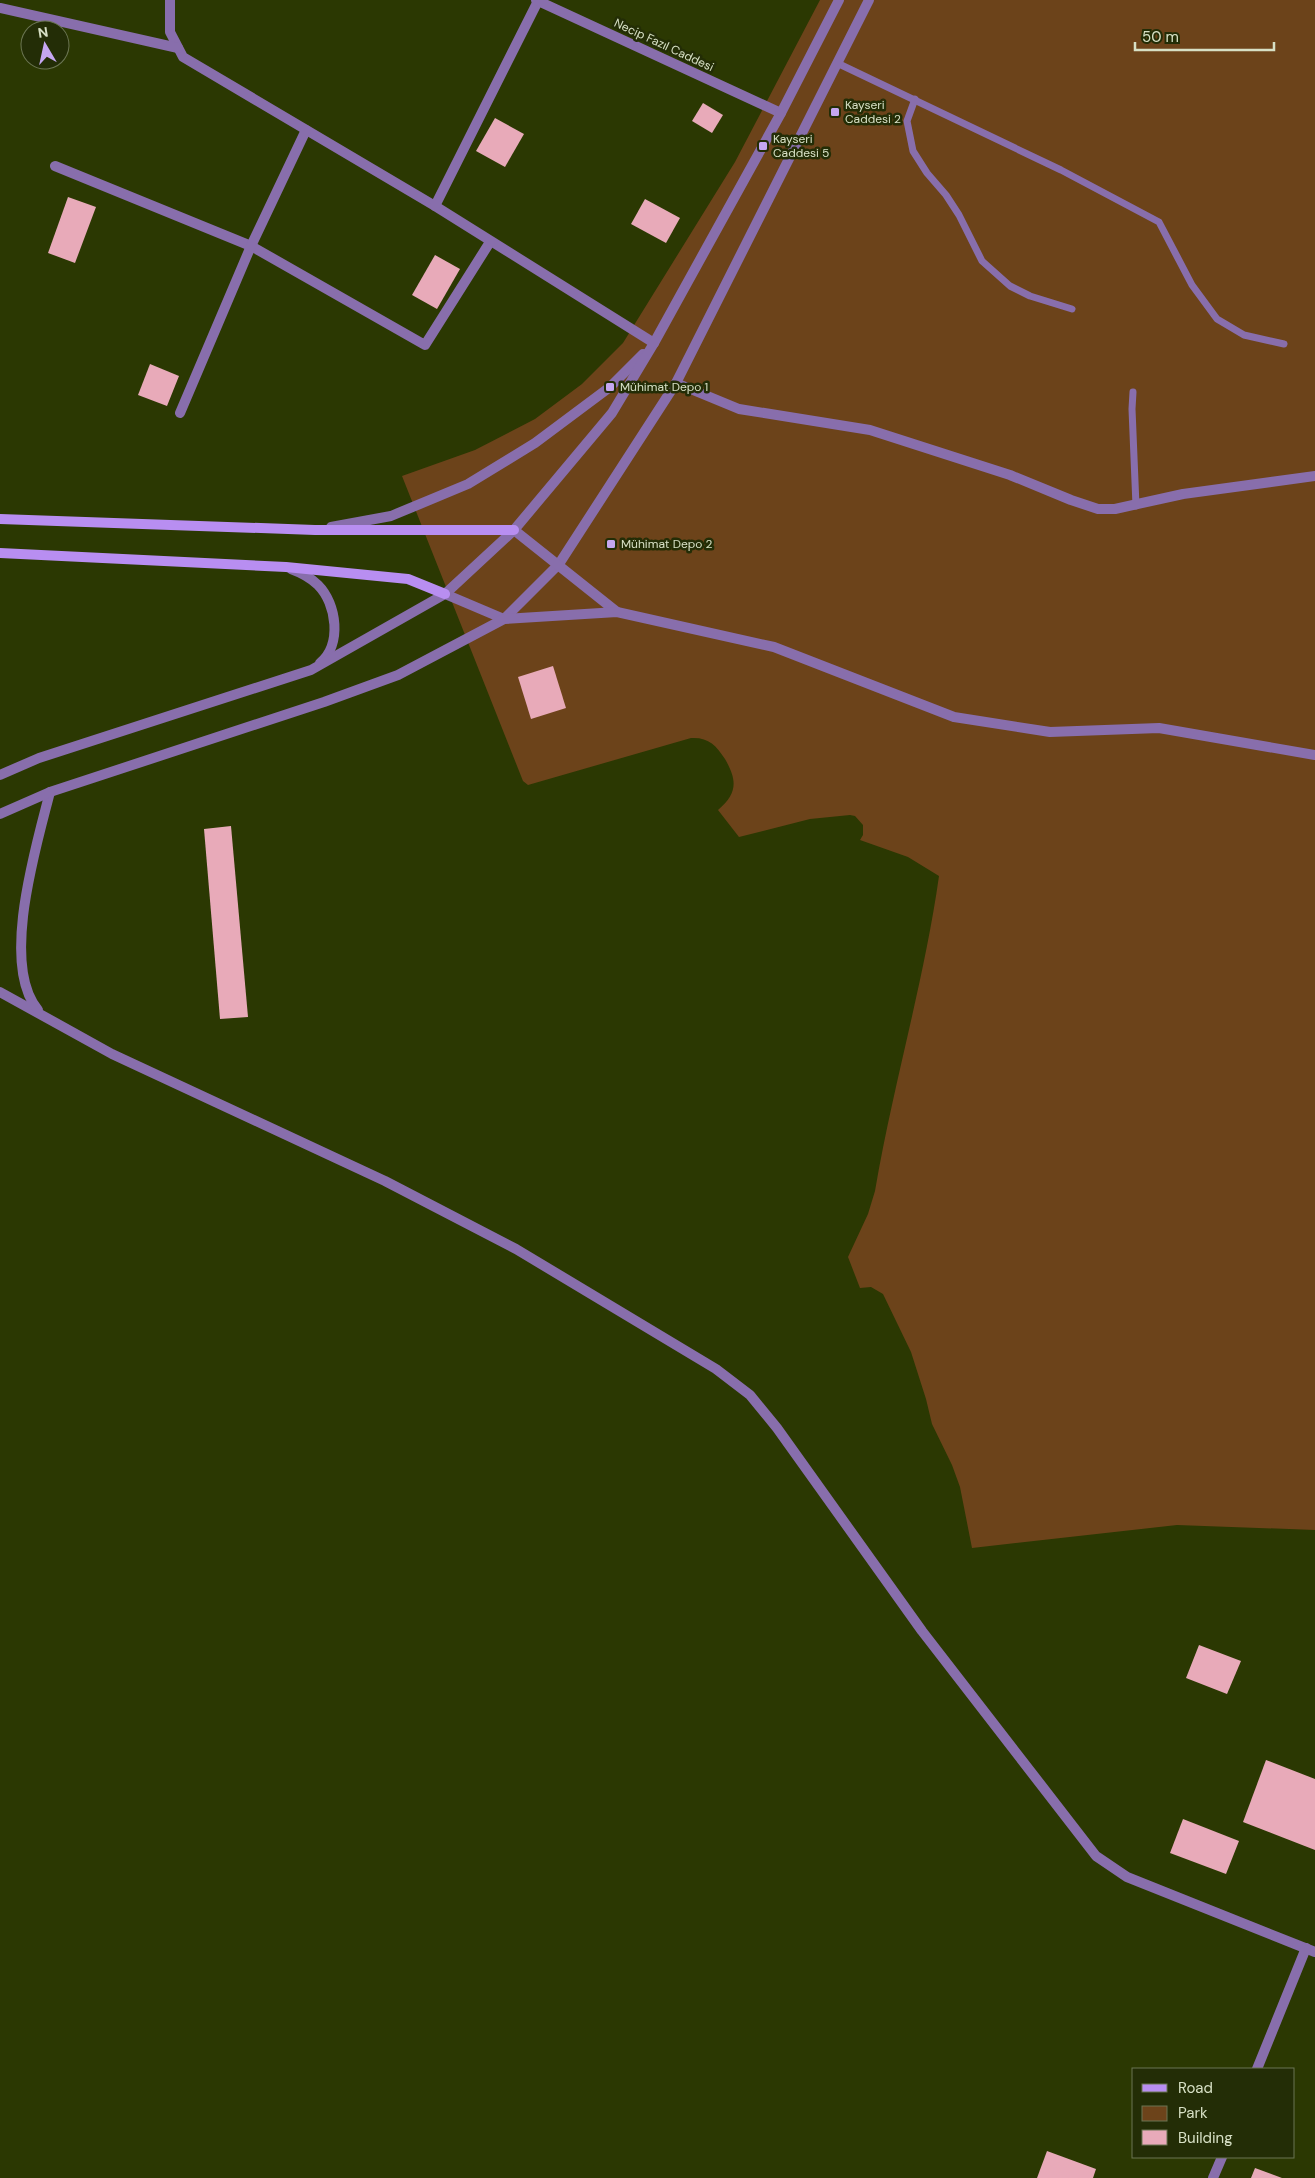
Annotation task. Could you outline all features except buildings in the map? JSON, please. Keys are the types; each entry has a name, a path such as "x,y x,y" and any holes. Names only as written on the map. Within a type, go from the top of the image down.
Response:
{"main road":[{"path":"0,519 315,530 514,530"},
{"path":"0,553 286,567 408,579 445,594"}],"street":[{"path":"170,0 170,32 183,57 435,206 654,343"},
{"path":"435,206 537,0"},
{"name":"Necip Fazıl Caddesi","path":"537,0 781,113"},
{"path":"0,775 39,758 311,670 445,594 514,530 612,413 654,343 781,113 839,0"},
{"path":"0,814 50,792 324,702 398,675 504,619 559,564 676,383 869,0"},
{"path":"0,8 178,48"},
{"path":"180,413 251,246 306,130"},
{"path":"55,166 251,246 425,345 490,242"},
{"path":"315,530 391,516 468,484 535,442 610,388 654,343"},
{"path":"676,383 739,409 870,430 1010,475 1098,509 1136,506 1183,494 1315,476"},
{"path":"514,530 618,612"},
{"path":"286,567 304,574 319,586 330,602 334,621 333,640 326,658 311,670"},
{"path":"445,594 504,619 618,612 774,647 954,717 1050,732 1159,728 1315,755"},
{"path":"46,1018 30,1001 19,968 20,932 26,889 50,792"},
{"path":"0,992 112,1054 385,1182 516,1249 723,1374 750,1395 777,1428 922,1632 1096,1856 1127,1877 1310,1950 1257,2068"},
{"path":"1213,2178 1222,2158"}],"lane":[{"path":"837,63 1052,166 1160,222 1192,285 1217,319 1244,335 1284,344"},
{"path":"915,99 907,121 913,151 959,215 982,261 1010,286 1030,296 1072,309"},
{"path":"1134,392 1132,409 1136,506"}],"green space":[{"path":"820,0 1315,0 1315,1530 1177,1525 972,1548 960,1487 952,1465 932,1424 911,1352 883,1294 871,1287 860,1288 848,1257 868,1214 875,1191 890,1112 933,916 939,876 908,857 860,840 863,835 863,825 855,816 850,815 810,819 739,837 718,810 725,804 732,792 734,786 732,773 718,750 711,743 702,739 691,738 528,785 523,781 402,476 475,450 535,419 582,384 623,343 735,162"}],"place":[{"name":"Kayseri Caddesi 2","path":"835,112"},
{"name":"Kayseri Caddesi 5","path":"763,146"},
{"name":"Mühimat Depo 1","path":"610,387"},
{"name":"Mühimat Depo 2","path":"611,544"}]}
